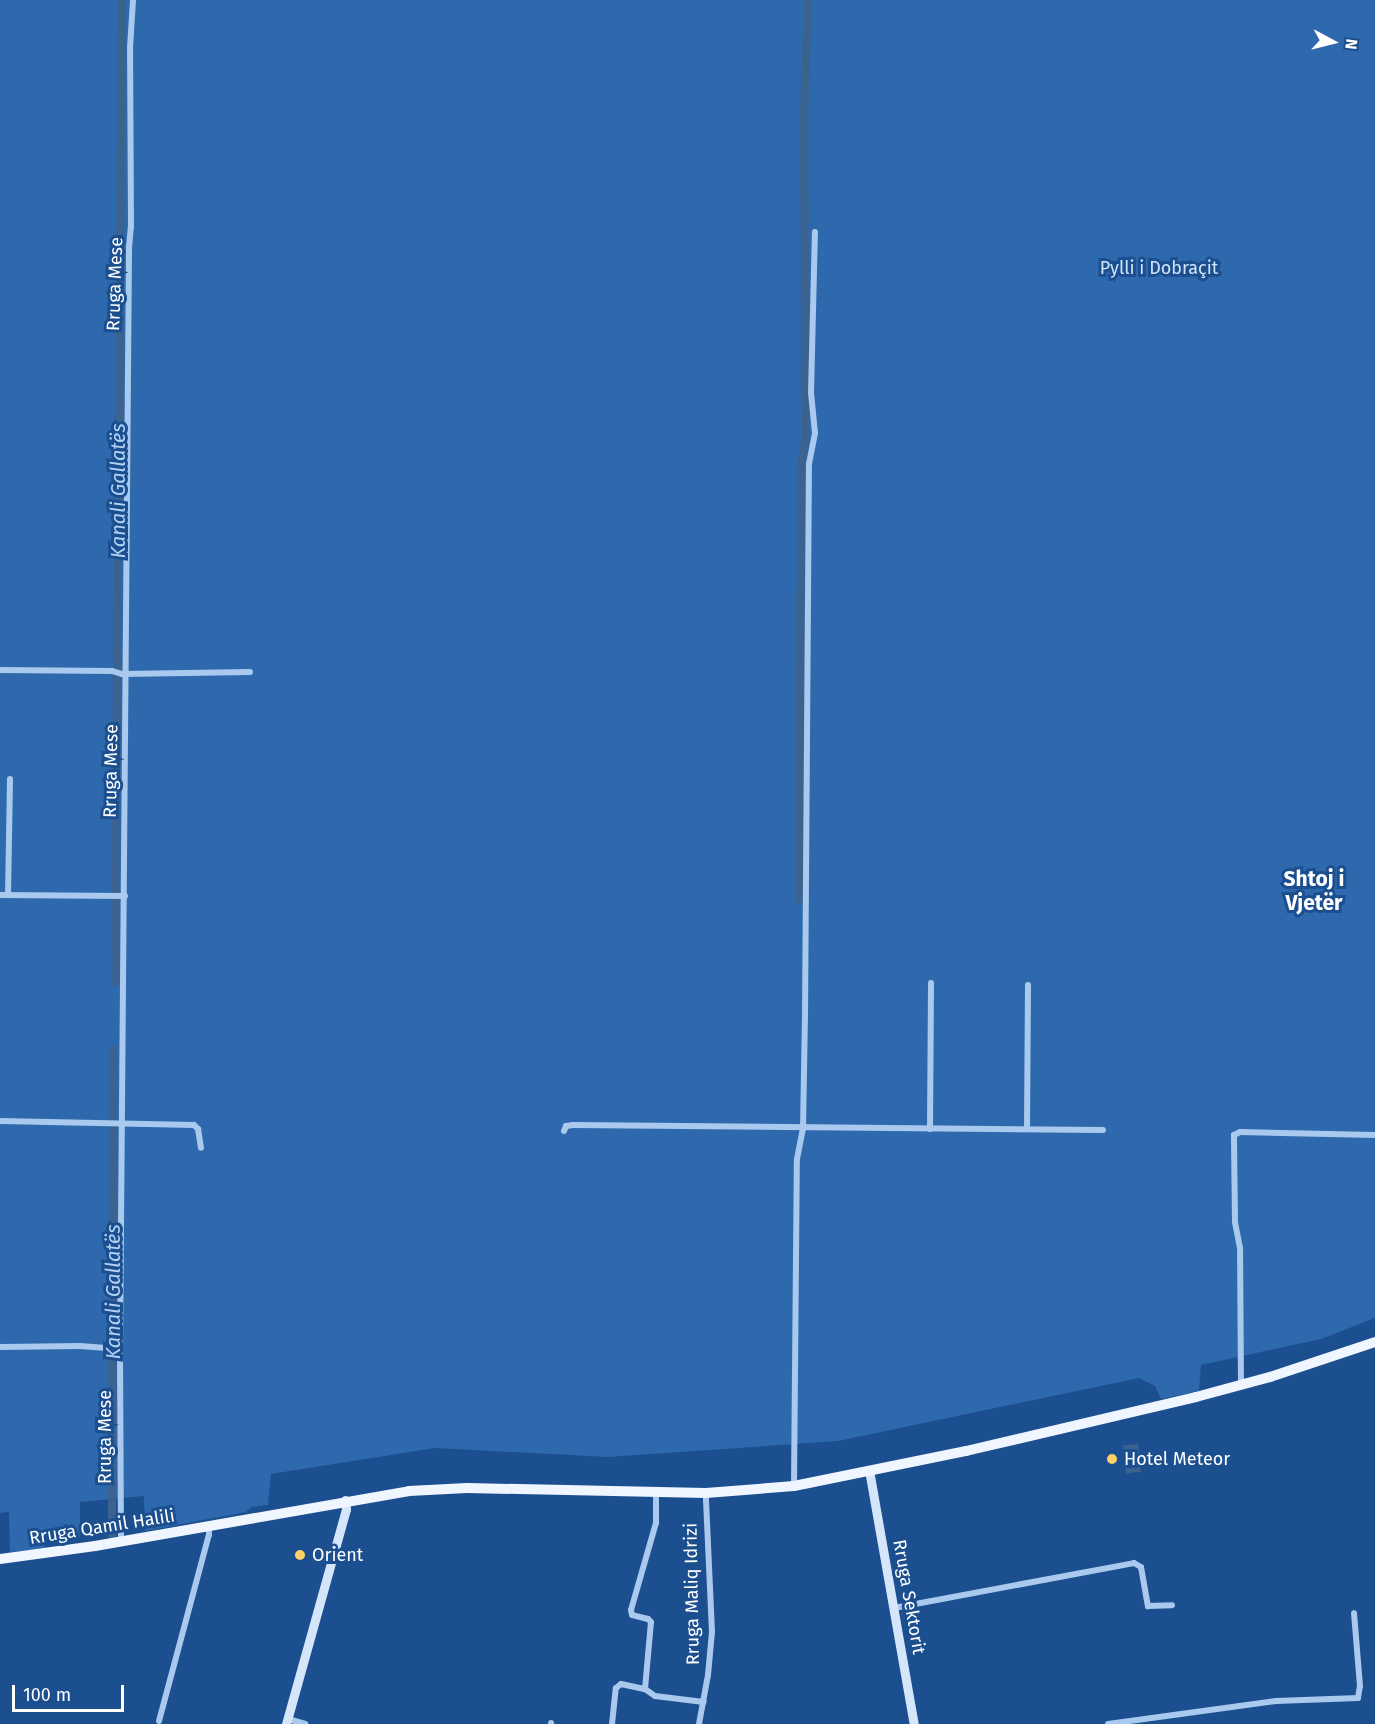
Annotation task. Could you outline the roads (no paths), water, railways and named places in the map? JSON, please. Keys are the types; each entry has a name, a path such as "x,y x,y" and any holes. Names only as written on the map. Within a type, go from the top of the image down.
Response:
{"main road":[{"path":"565,1491 718,1493 794,1486 870,1473 942,1459 966,1451 1241,1385 1375,1342"},
{"path":"565,1491 706,1498 778,1494 870,1473"},
{"name":"Rruga Qamil Halili","path":"0,1559 121,1542 391,1493 449,1488 565,1491"}],"street":[{"name":"Rruga Mese","path":"121,1542 117,1348 130,48 133,0"},
{"path":"794,1486 797,1159 803,1129 809,464 815,433 811,393 815,232"},
{"path":"0,670 112,671 124,674 250,672"},
{"path":"8,896 10,779"},
{"path":"0,895 122,896"},
{"path":"930,1129 931,983"},
{"path":"1027,1129 1028,985"},
{"path":"0,1121 195,1125 198,1129 201,1148"},
{"path":"564,1131 566,1126 573,1125 803,1129 1103,1130"},
{"path":"1241,1385 1240,1248 1235,1222 1234,1136 1240,1132 1375,1135"},
{"path":"0,1347 102,1346 117,1348"},
{"name":"Rruga Sektorit","path":"870,1473 915,1724"},
{"path":"645,1689 651,1622 632,1615 631,1610 656,1523 656,1497"},
{"name":"Rruga Maliq Idrizi","path":"699,1724 704,1702 712,1632 706,1498"},
{"path":"305,1724 287,1721 346,1509 345,1500"},
{"path":"159,1721 209,1535 208,1526"},
{"path":"894,1608 1134,1563 1141,1567 1148,1606 1172,1605"},
{"path":"1108,1724 1276,1701 1358,1698 1360,1686 1354,1613"},
{"path":"612,1724 617,1684 645,1689 655,1696 704,1702"}],"waterway":[{"name":"Kanali Gallatës","path":"115,982 122,0"},
{"path":"799,899 801,466 806,434 804,113 808,0"},
{"name":"Kanali Gallatës","path":"112,1535 114,1050"}],"place":[{"name":"Hotel Meteor","path":"1112,1459"},
{"name":"Orient","path":"300,1555"}],"district":[{"name":"Shtoj i Vjetër","path":"1314,891"}],"park label":[{"name":"Pylli i Dobraçit","path":"1159,268"}]}
